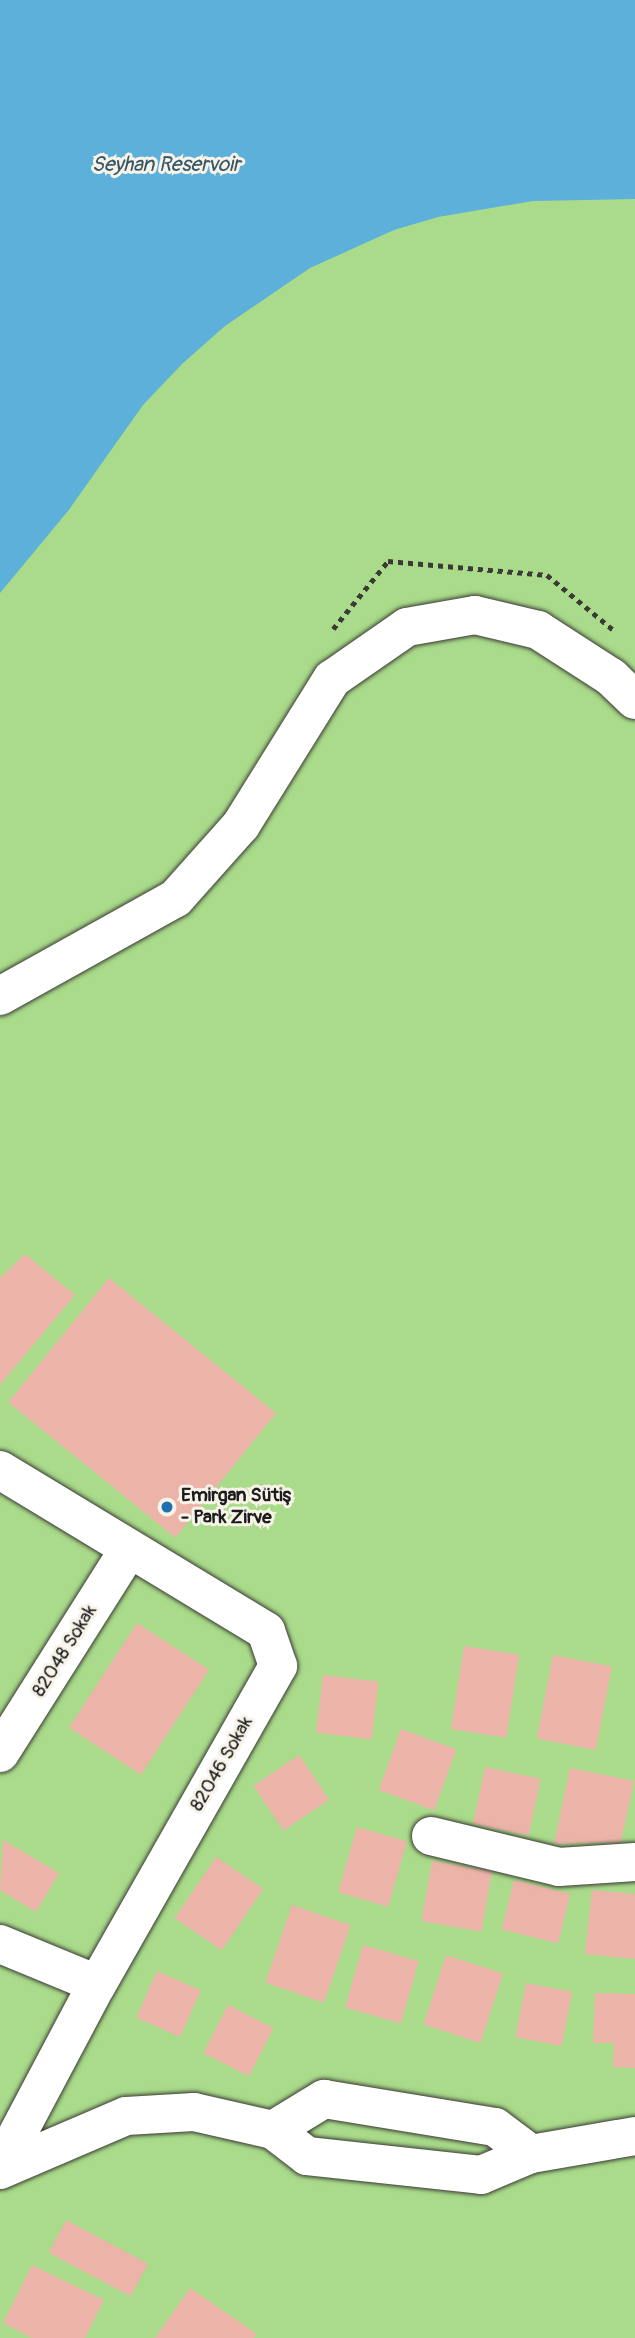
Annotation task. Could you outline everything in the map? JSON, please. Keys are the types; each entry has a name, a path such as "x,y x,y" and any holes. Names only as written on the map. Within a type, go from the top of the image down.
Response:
{"street":[{"path":"0,996 176,898 241,825 332,679 407,627 475,615 538,630 611,677 635,700"},
{"name":"82046 Sokak","path":"0,1470 267,1632 278,1666 97,1984 0,2169"},
{"name":"82048 Sokak","path":"0,1753 129,1549"},
{"path":"431,1836 559,1867 635,1862"},
{"path":"0,1944 97,1984"},
{"path":"273,2130 324,2099 495,2127 531,2154"},
{"path":"0,2169 126,2116 194,2112 273,2130 307,2156 481,2175 531,2154 635,2136"}],"green space":[{"path":"0,0 635,0 635,2338 0,2338"}],"water":[{"name":"Seyhan Reservoir","path":"0,0 635,0 635,199 533,201 438,217 394,230 310,268 225,326 182,364 143,405 68,511 0,593"}],"building":[{"path":"25,1254 75,1295 0,1385 0,1278"},
{"path":"109,1278 276,1413 175,1538 8,1402"},
{"path":"137,1623 209,1670 141,1775 69,1728"},
{"path":"464,1646 519,1655 506,1738 451,1729"},
{"path":"553,1655 612,1666 596,1750 537,1738"},
{"path":"323,1675 379,1682 372,1739 316,1733"},
{"path":"401,1729 456,1749 434,1810 379,1790"},
{"path":"299,1755 329,1800 284,1831 253,1786"},
{"path":"485,1767 541,1779 529,1836 473,1824"},
{"path":"570,1768 634,1781 621,1842 554,1844"},
{"path":"357,1827 407,1841 388,1907 338,1892"},
{"path":"3,1840 59,1873 36,1912 0,1890"},
{"path":"216,1857 263,1889 222,1950 175,1918"},
{"path":"432,1861 492,1872 481,1932 421,1921"},
{"path":"514,1880 570,1894 558,1944 502,1929"},
{"path":"592,1890 635,1894 635,1959 585,1954"},
{"path":"292,1905 351,1925 324,2003 265,1983"},
{"path":"363,1945 419,1961 401,2023 345,2007"},
{"path":"446,1955 503,1974 481,2043 423,2024"},
{"path":"157,1971 201,1991 180,2037 136,2018"},
{"path":"526,1983 572,1992 562,2046 516,2037"},
{"path":"595,1993 635,1994 635,2068 613,2067 614,2043 593,2043"},
{"path":"228,2005 273,2028 249,2076 203,2053"},
{"path":"66,2220 148,2264 131,2296 49,2253"},
{"path":"32,2265 104,2300 85,2338 32,2338 3,2323"},
{"path":"190,2288 257,2334 254,2338 155,2338"}],"place":[{"name":"Emirgan Sütiş - Park Zirve","path":"167,1507"}]}
